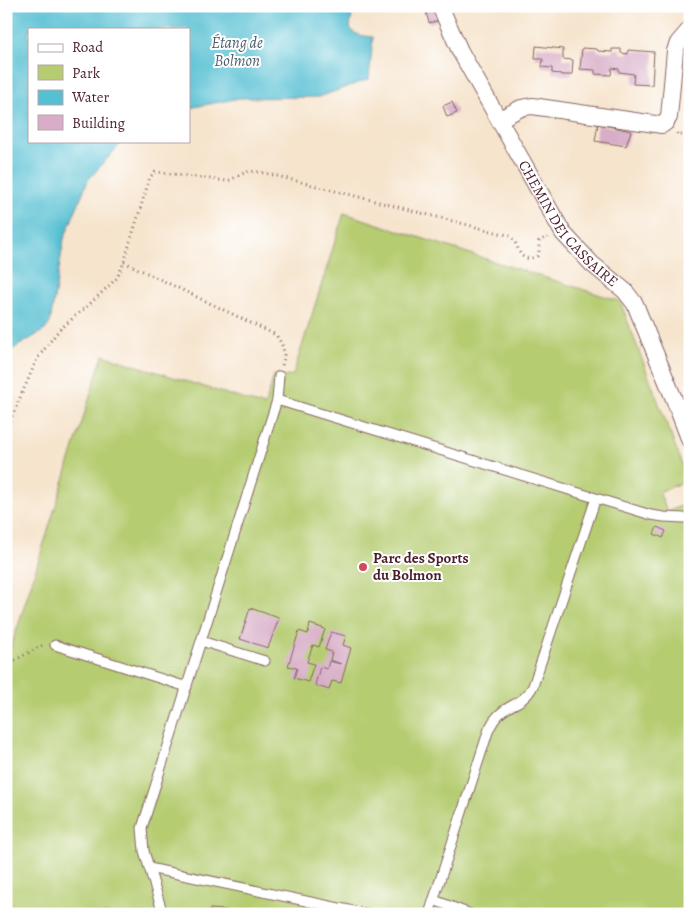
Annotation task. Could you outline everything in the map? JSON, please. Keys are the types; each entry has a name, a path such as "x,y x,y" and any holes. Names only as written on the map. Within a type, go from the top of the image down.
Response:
{"street":[{"name":"CHEMIN DEI CASSAIRE","path":"440,6 460,51 563,233 592,264 625,290 635,304 682,398 690,441"},
{"path":"500,120 521,108 532,106 662,124 669,118 675,51 678,43 690,29"}],"lane":[{"path":"163,914 144,851 142,828 277,400 279,376"},
{"path":"277,400 651,515 684,518"},
{"path":"429,914 489,729 495,718 503,711 522,701 534,686 596,498"},
{"path":"201,640 265,661"},
{"path":"55,645 187,687"},
{"path":"149,868 368,914"},
{"path":"434,900 470,914"}],"path":[{"path":"6,430 38,359 58,331 93,302 117,278 124,262 150,177 155,172 227,181 247,172 277,176 510,236 514,240 520,254 525,258 532,259 537,256 539,241 542,239 563,233"},
{"path":"124,262 276,335 284,346 284,360 279,376"},
{"path":"6,665 43,644 55,645"}],"green space":[{"name":"Parc des Sports du Bolmon","path":"344,213 620,301 688,480 659,492 667,511 690,503 690,914 6,914 6,660 103,355 265,406 274,375 283,377 293,375"}],"water":[{"name":"Étang de Bolmon","path":"6,6 353,6 350,28 357,34 373,37 369,79 319,97 240,98 190,108 190,28 28,28 28,142 122,142 88,180 64,239 50,323 45,330 6,353"}],"building":[{"path":"434,6 437,21 429,23 425,8"},
{"path":"536,46 563,49 563,59 573,60 572,75 552,73 552,68 542,67 543,59 535,59"},
{"path":"582,48 612,52 612,49 621,49 621,53 628,54 628,50 654,52 652,85 633,84 634,74 619,72 619,69 612,68 611,75 595,74 595,70 580,69"},
{"path":"452,102 457,113 447,117 443,106"},
{"path":"598,124 631,131 626,146 595,141"},
{"path":"657,527 666,531 663,538 654,534"},
{"path":"250,608 279,618 268,648 240,639"},
{"path":"310,624 325,629 319,647 313,645 307,662 314,664 308,682 294,678 297,668 288,666 299,631 308,634"},
{"path":"331,632 346,636 343,645 351,648 341,683 332,681 329,690 315,685 320,667 327,669 329,661 341,664 330,660 332,652 325,650"},
{"path":"210,909 226,910 225,914 209,914"}],"place":[{"name":"Parc des Sports du Bolmon","path":"363,567"}]}
